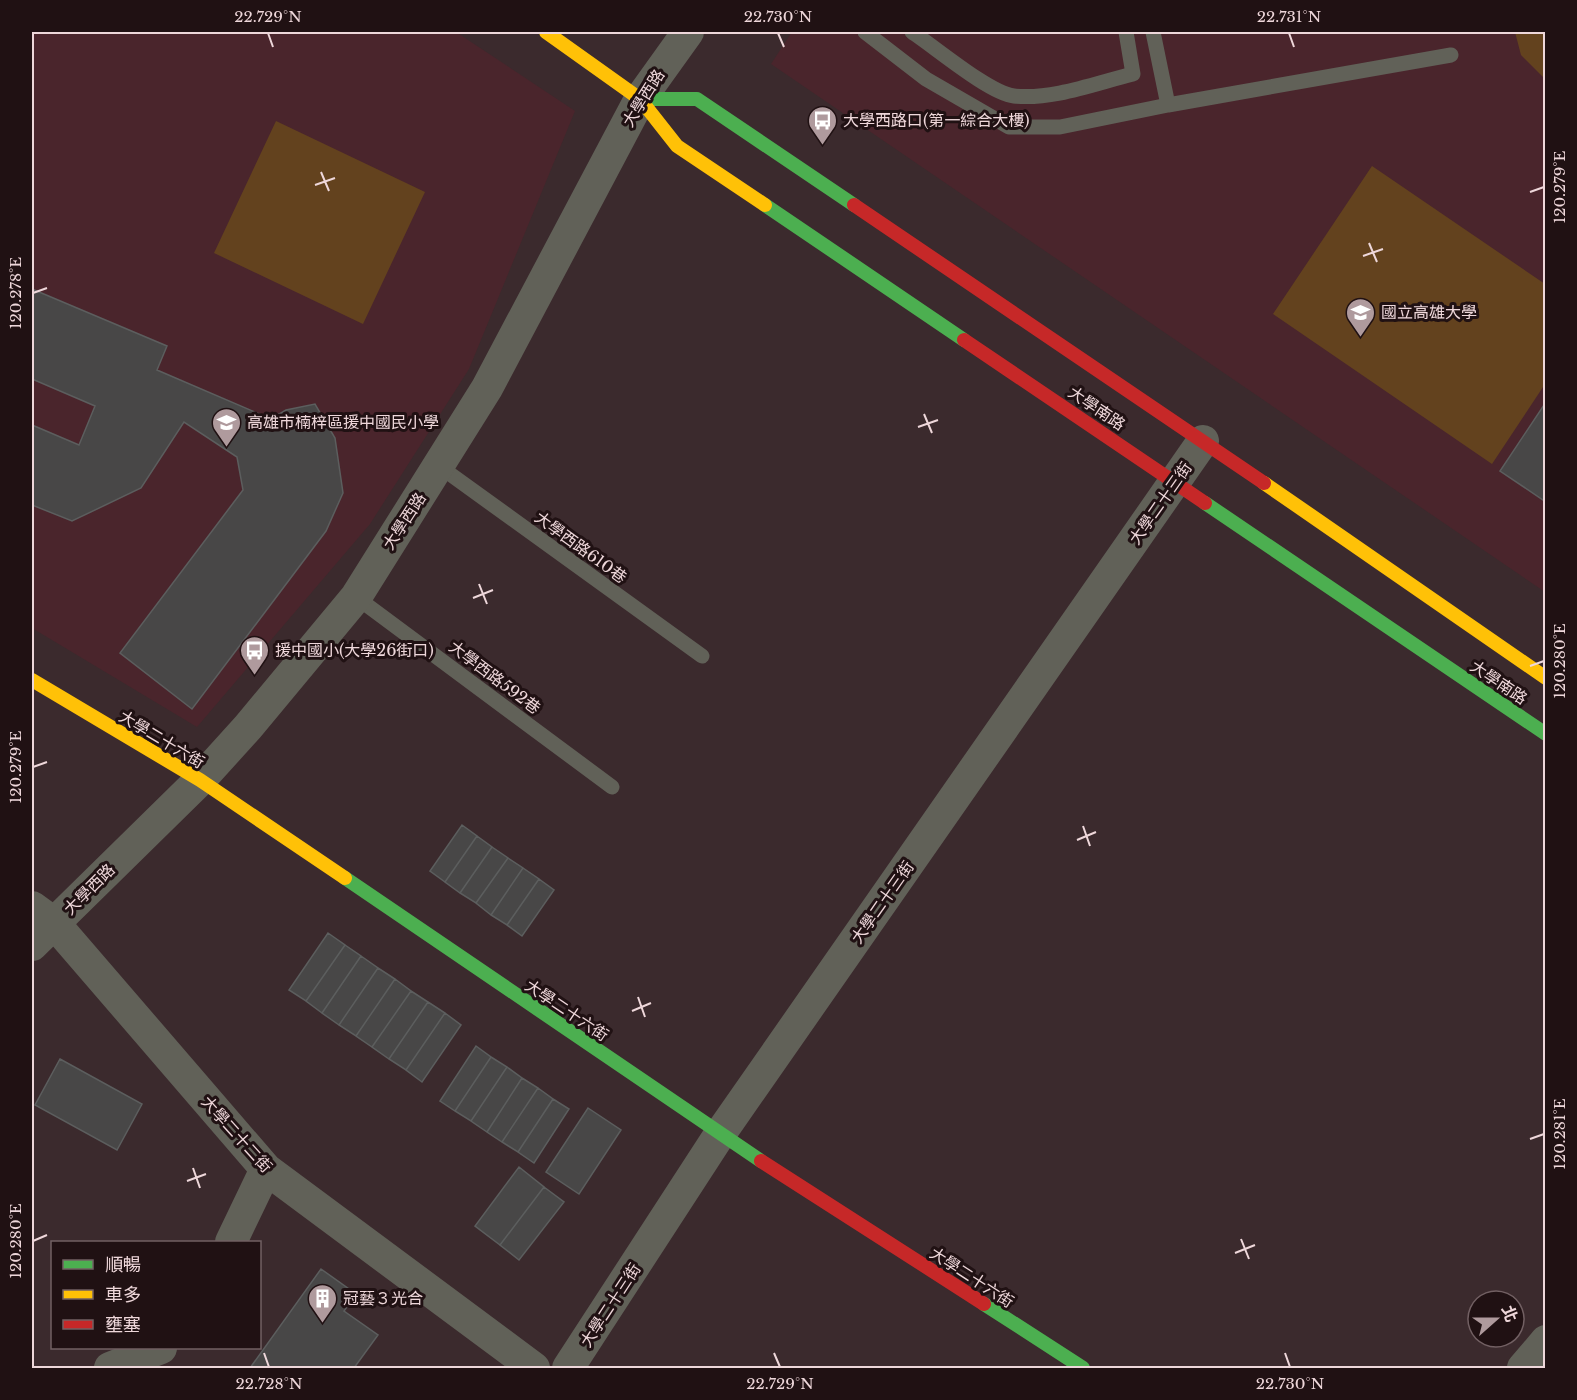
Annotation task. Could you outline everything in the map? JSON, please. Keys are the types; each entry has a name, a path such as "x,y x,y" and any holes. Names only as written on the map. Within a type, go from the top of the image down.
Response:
{"street":[{"name":"大學南路","path":"546,32 640,99 678,146 1176,481 1545,734"},
{"name":"大學西路","path":"32,945 43,915 200,780 248,727 356,597 487,388 640,99 688,32"},
{"name":"大學南路","path":"640,99 697,99 1203,441 1545,678"},
{"name":"大學二十三街","path":"568,1368 720,1134 1203,441"},
{"name":"大學二十六街","path":"32,680 200,780 720,1134 1083,1368"},
{"name":"大學二十二街","path":"43,915 267,1169 534,1368"},
{"path":"231,1241 267,1169"},
{"path":"1523,1368 1545,1341"},
{"path":"110,1368 156,1349"}],"lane":[{"path":"865,32 926,79 1009,127 1060,128 1168,105 1451,54"},
{"path":"912,32 983,81 1013,96 1052,94 1133,74 1126,32"},
{"path":"1153,32 1168,105"},
{"name":"大學西路610巷","path":"439,466 702,656"},
{"name":"大學西路592巷","path":"356,597 612,787"}],"shaded area":[{"name":"高雄市楠梓區援中國民小學","path":"32,32 456,32 575,111 469,369 370,524 197,727 32,628"},
{"name":"國立高雄大學","path":"792,32 1545,32 1545,592 771,64"},
{"path":"1515,32 1545,32 1545,79 1521,55"},
{"path":"276,121 425,192 363,324 214,253"},
{"path":"1372,166 1545,284 1545,384 1492,464 1273,314"}],"building":[{"path":"32,289 167,346 157,370 271,419 286,410 315,404 335,438 343,493 326,531 192,709 120,653 243,490 237,457 184,422 141,488 72,521 32,505 32,425 79,445 95,406 32,379"},
{"path":"1546,402 1546,502 1500,471"},
{"path":"462,825 477,836 445,882 430,871"},
{"path":"477,836 492,847 460,893 445,882"},
{"path":"492,847 508,858 476,903 460,893"},
{"path":"508,858 523,868 491,915 476,903"},
{"path":"523,868 539,879 507,925 491,915"},
{"path":"539,879 554,890 522,936 507,925"},
{"path":"328,933 345,945 306,1001 289,990"},
{"path":"345,945 361,956 322,1013 306,1001"},
{"path":"361,956 378,968 339,1025 322,1013"},
{"path":"378,968 395,979 356,1036 339,1025"},
{"path":"395,979 411,991 372,1047 356,1036"},
{"path":"411,991 428,1002 389,1059 372,1047"},
{"path":"428,1002 445,1013 406,1070 389,1059"},
{"path":"445,1013 461,1025 422,1082 406,1070"},
{"path":"476,1046 491,1057 455,1111 440,1101"},
{"path":"491,1057 507,1067 471,1121 455,1111"},
{"path":"60,1059 142,1104 117,1150 35,1105"},
{"path":"507,1067 522,1078 487,1132 471,1121"},
{"path":"522,1078 538,1088 502,1142 487,1132"},
{"path":"538,1088 553,1099 518,1152 502,1142"},
{"path":"553,1099 569,1109 534,1163 518,1152"},
{"path":"588,1108 621,1130 579,1194 546,1172"},
{"path":"519,1167 544,1187 500,1245 475,1226"},
{"path":"544,1187 564,1202 519,1260 500,1245"},
{"name":"冠藝３光合","path":"321,1269 356,1294 344,1311 378,1335 354,1368 250,1368"}],"traffic: fast":[{"path":"640,99 697,99 854,205"},
{"path":"765,205 964,340"},
{"path":"1205,503 1546,734"},
{"path":"345,878 761,1161"},
{"path":"984,1304 1083,1368"}],"traffic: slow":[{"path":"546,32 640,99 677,146 765,205"},
{"path":"1264,483 1546,678"},
{"path":"32,680 200,780 345,878"}],"traffic: jam":[{"path":"854,205 1264,483"},
{"path":"964,340 1205,503"},
{"path":"761,1161 984,1304"}],"place":[{"name":"大學西路口(第一綜合大樓)","path":"822,146"},
{"name":"國立高雄大學","path":"1360,338"},
{"name":"高雄市楠梓區援中國民小學","path":"226,448"},
{"name":"援中國小(大學26街口)","path":"254,676"},
{"name":"冠藝３光合","path":"322,1324"}]}
